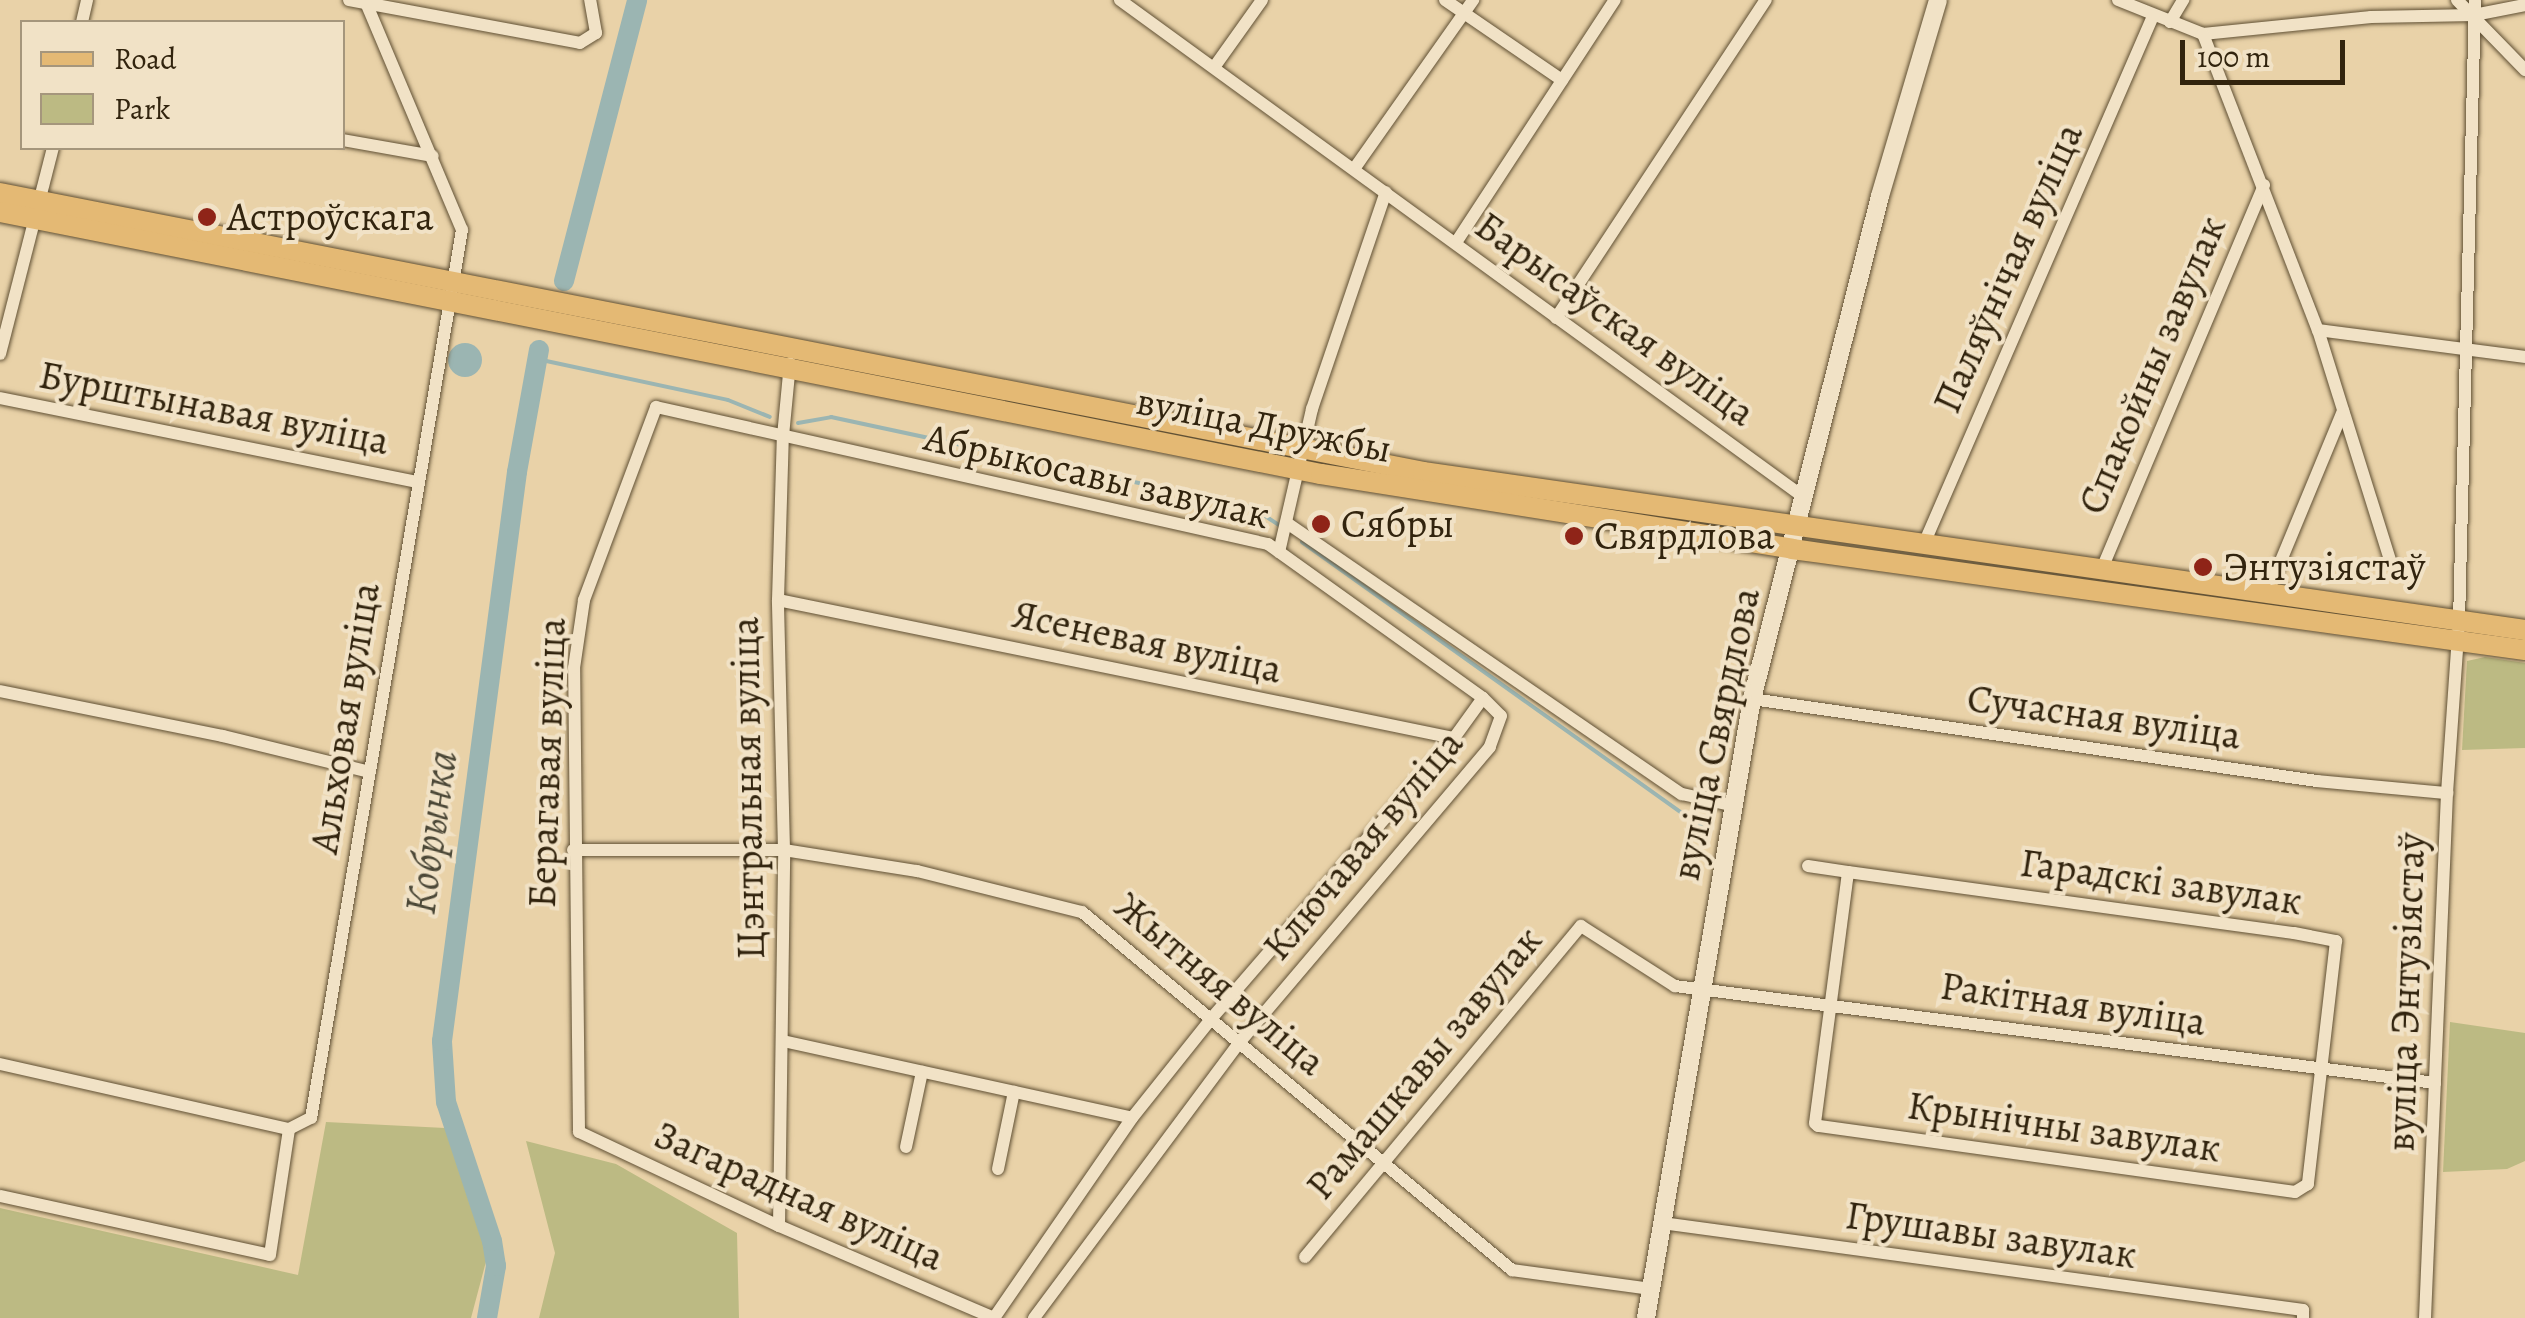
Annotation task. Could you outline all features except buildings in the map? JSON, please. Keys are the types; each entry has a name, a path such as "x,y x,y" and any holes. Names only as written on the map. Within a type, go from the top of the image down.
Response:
{"main road":[{"name":"вуліца Дружбы","path":"0,193 37,210 324,277 560,305 790,361 903,373 1301,459 1678,530 1792,549 2458,631 2525,630"},
{"path":"0,205 37,210"},
{"name":"вуліца Дружбы","path":"0,212 37,210 161,225 449,293 790,361 1182,446 1423,472 2268,592 2458,631 2525,650"},
{"path":"1678,530 1782,537 1798,527"},
{"path":"1792,549 1806,538 1923,546"}],"street":[{"path":"350,0 580,42 596,33 590,0"},
{"name":"Барысаўская вуліца","path":"1120,0 1805,498"},
{"path":"1215,66 1262,0"},
{"path":"1446,0 1562,80"},
{"path":"1354,169 1473,0"},
{"path":"1457,242 1615,0"},
{"path":"1556,318 1766,0"},
{"name":"вуліца Свярдлова","path":"1646,1318 1752,698 1880,196 1938,0"},
{"path":"2118,0 2203,34 2371,17 2474,15 2525,5"},
{"path":"2170,22 2183,0"},
{"path":"2456,0 2525,70"},
{"path":"2458,631 2475,0"},
{"name":"Альховая вуліца","path":"289,1128 311,1118 416,482 462,230 366,2"},
{"name":"Паляўнічая вуліца","path":"1923,546 2153,16"},
{"path":"2203,34 2318,330 2390,560"},
{"path":"345,141 434,156"},
{"path":"0,354 52,150"},
{"name":"Спакойны завулак","path":"2101,571 2264,185"},
{"path":"1278,552 1328,359 1386,192"},
{"path":"2318,330 2525,357"},
{"name":"Цэнтральная вуліца","path":"778,1226 784,1041 784,850 778,600 782,436 790,361"},
{"name":"Бурштынавая вуліца","path":"0,398 416,482"},
{"name":"Абрыкосавы завулак","path":"656,407 1268,544 1483,698"},
{"name":"Берагавая вуліца","path":"579,1132 574,668 584,600 656,407"},
{"path":"2268,592 2343,411"},
{"name":"Абрыкосавы завулак","path":"1287,523 1682,794 1731,804"},
{"name":"Ясеневая вуліца","path":"778,600 1454,738"},
{"name":"вуліца Энтузіястаў","path":"2426,1318 2447,793 2458,631"},
{"path":"0,691 223,736 370,772"},
{"path":"1454,738 1483,698"},
{"name":"Ключавая вуліца","path":"1034,1318 1081,1249 1239,1043 1490,746 1501,716 1483,698"},
{"name":"Сучасная вуліца","path":"1752,698 2318,781 2447,793"},
{"name":"Ключавая вуліца","path":"994,1318 1132,1118 1211,1019 1454,738"},
{"name":"Жытняя вуліца","path":"573,850 784,850 917,872 1082,912 1512,1270 1651,1289"},
{"name":"Гарадскі завулак","path":"1808,866 2330,939 2336,946 2322,1070"},
{"path":"1830,1005 1848,872"},
{"name":"Рамашкавы завулак","path":"1305,1257 1581,926 1675,986 1702,988"},
{"name":"Ракітная вуліца","path":"1702,988 2435,1083"},
{"name":"Крынічны завулак","path":"1830,1005 1815,1123 1818,1126 2295,1192 2308,1184 2322,1070"},
{"path":"784,1041 1132,1118"},
{"path":"0,1064 289,1128 270,1255 0,1196"},
{"path":"906,1147 922,1072"},
{"path":"998,1169 1014,1092"},
{"name":"Загарадная вуліца","path":"579,1132 778,1226 994,1318"},
{"name":"Грушавы завулак","path":"1662,1223 2303,1310 2302,1318"}],"green space":[{"path":"2485,657 2525,663 2525,748 2462,750 2467,661"},
{"path":"2450,1022 2525,1033 2525,1161 2507,1169 2443,1172"},
{"path":"326,1122 445,1128 488,1254 471,1318 0,1318 0,1208 298,1275"},
{"path":"526,1141 616,1164 737,1233 739,1318 539,1318 555,1253"}],"water":[{"path":"465,343 477,348 482,360 477,372 465,377 453,372 448,360 453,348"}],"waterway":[{"name":"Кобрынка","path":"564,281 637,0"},
{"name":"Кобрынка","path":"487,1318 496,1266 492,1241 446,1102 442,1041 517,472 539,350"},
{"path":"537,359 728,400 770,417"},
{"path":"798,423 831,417 1252,507 1279,525"},
{"path":"1302,542 1706,830"}],"place":[{"name":"Астроўскага","path":"207,217"},
{"name":"Сябры","path":"1321,524"},
{"name":"Свярдлова","path":"1574,536"},
{"name":"Энтузіястаў","path":"2203,567"}]}
